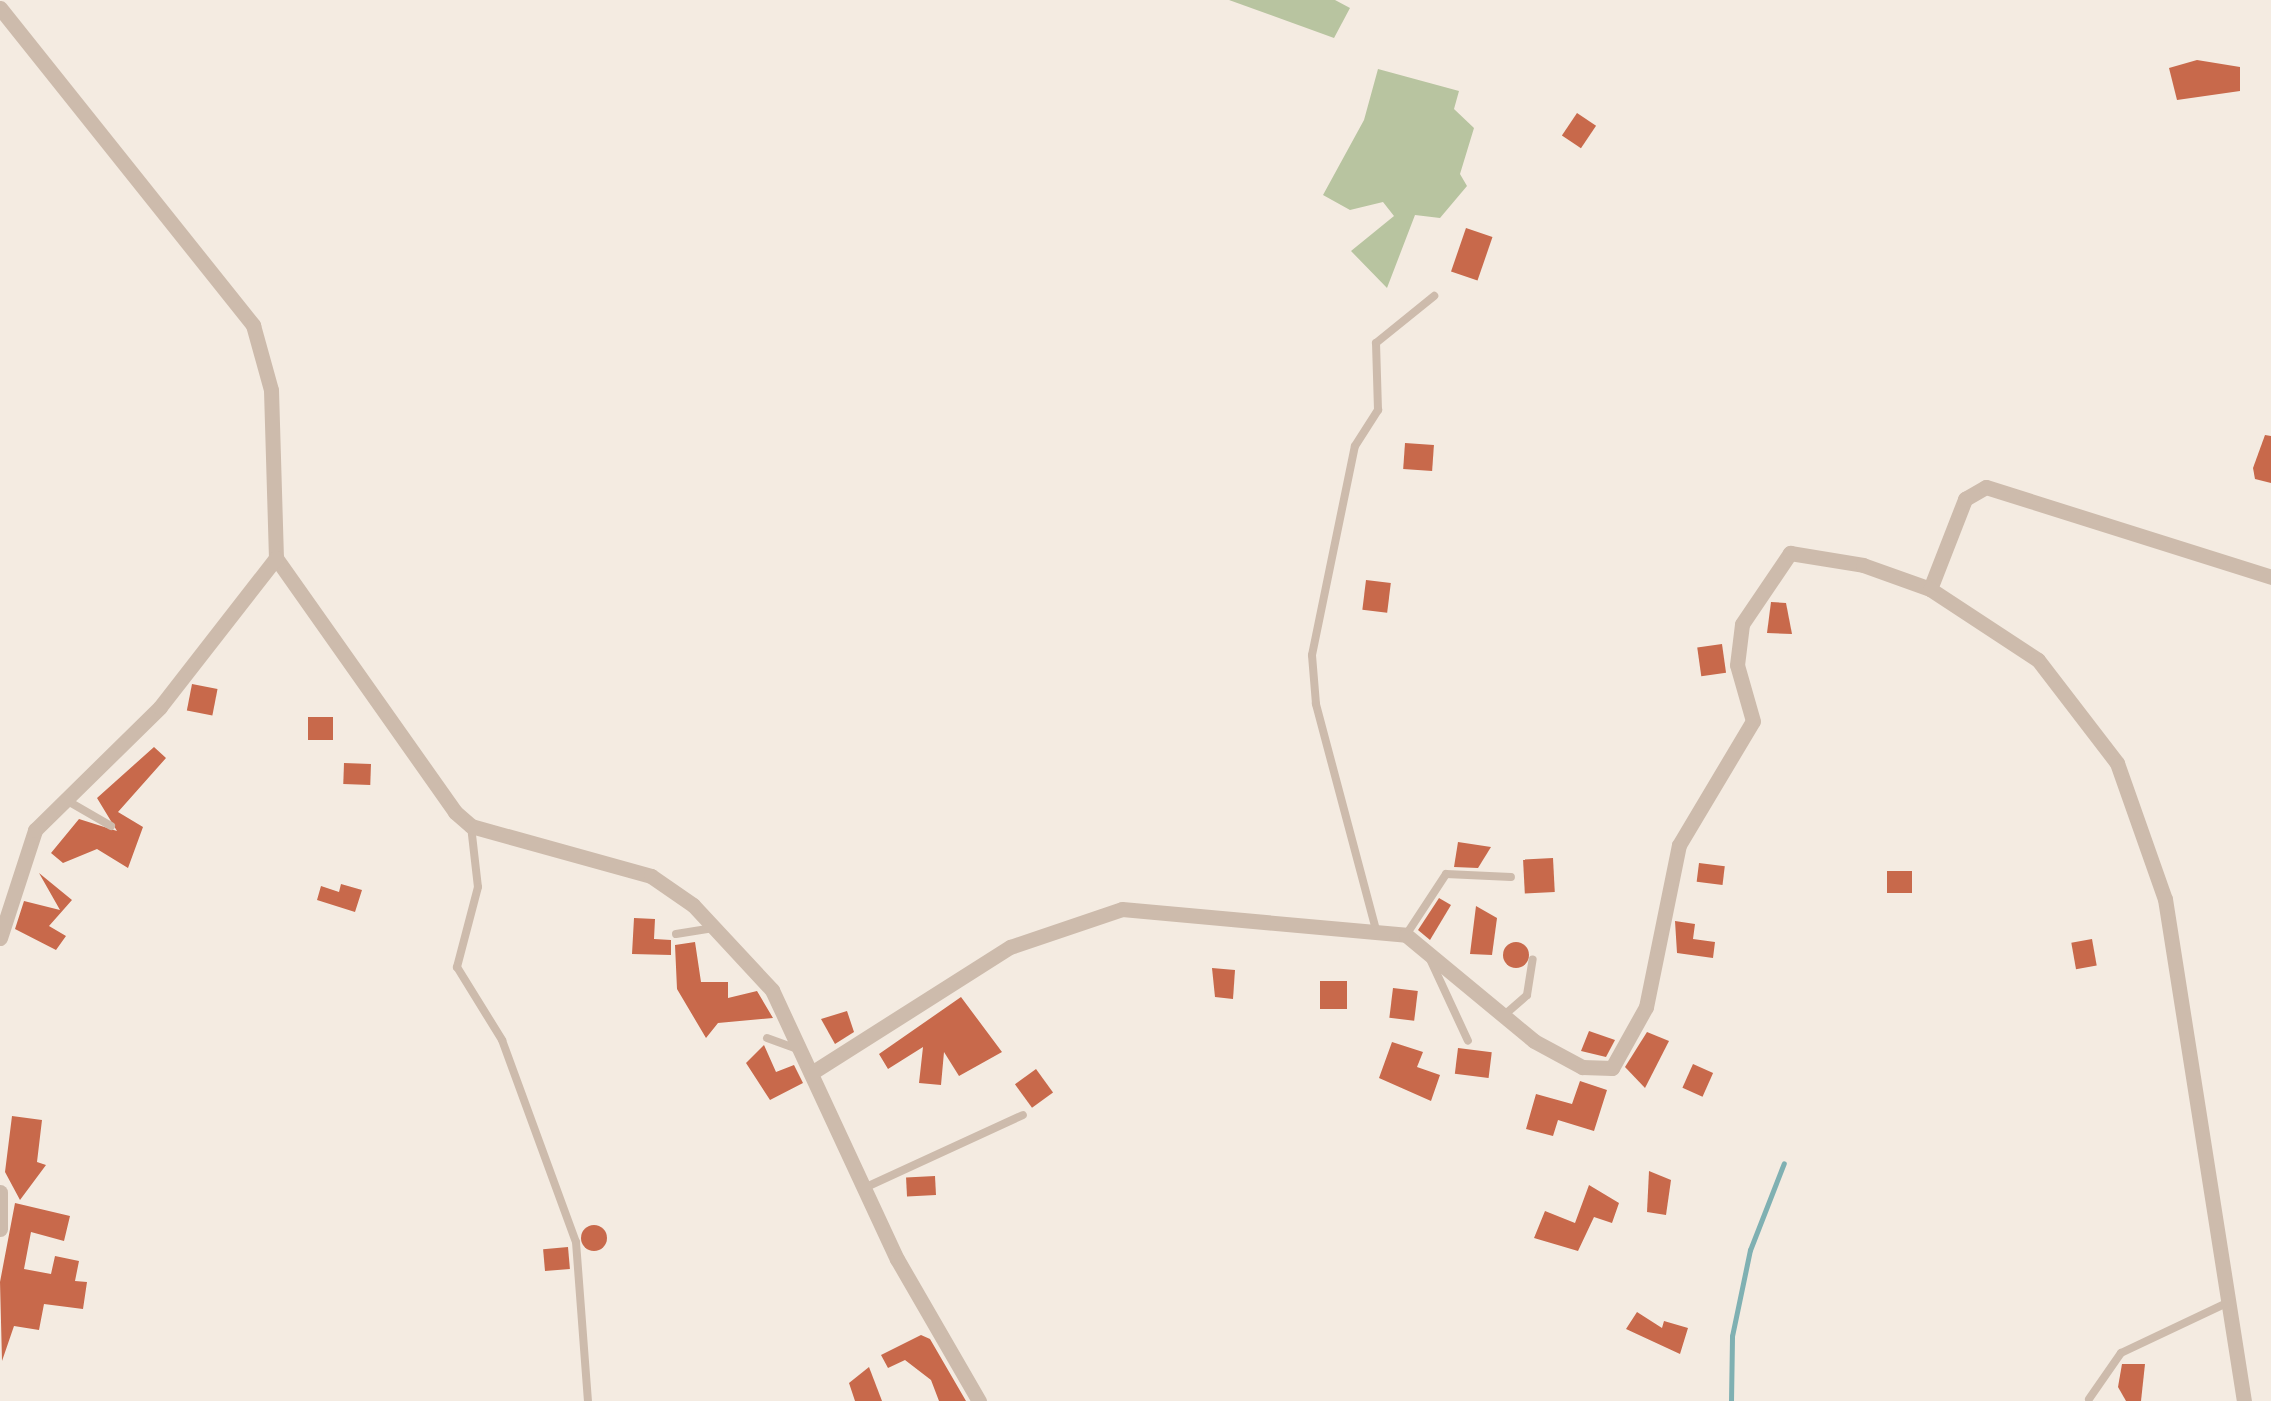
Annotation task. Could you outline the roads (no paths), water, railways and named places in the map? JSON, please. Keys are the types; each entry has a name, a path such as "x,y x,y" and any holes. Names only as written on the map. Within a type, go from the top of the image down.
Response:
{"street":[{"path":"0,8 253,326 271,390 276,558 471,826 650,876 714,928 772,990 816,1070 862,1190 979,1401"},
{"path":"1930,589 1965,499 1986,487 2271,578"},
{"path":"816,1070 1010,947 1082,918 1122,910 1375,926 1406,935 1502,1017 1582,1067 1622,1059 1646,1007 1678,845 1753,721 1737,666 1742,624 1790,553 1930,589 2038,660 2071,696 2118,762 2147,828 2244,1401"},
{"path":"0,938 22,854 66,800 160,707 276,558"},
{"path":"0,1192 0,1229"}],"lane":[{"path":"1375,926 1316,704 1312,655 1355,446 1378,410 1376,343 1434,296"},
{"path":"66,800 112,826"},
{"path":"471,826 478,886 457,967 502,1040 576,1242 588,1401"},
{"path":"1406,935 1446,874 1511,877"},
{"path":"676,934 714,928"},
{"path":"1429,955 1468,1041"},
{"path":"1502,1017 1527,995 1533,959"},
{"path":"767,1038 807,1051"},
{"path":"862,1190 1024,1114"},
{"path":"2089,1399 2122,1352 2228,1302"}],"waterway":[{"path":"1731,1401 1732,1336 1750,1250 1784,1163"}]}
